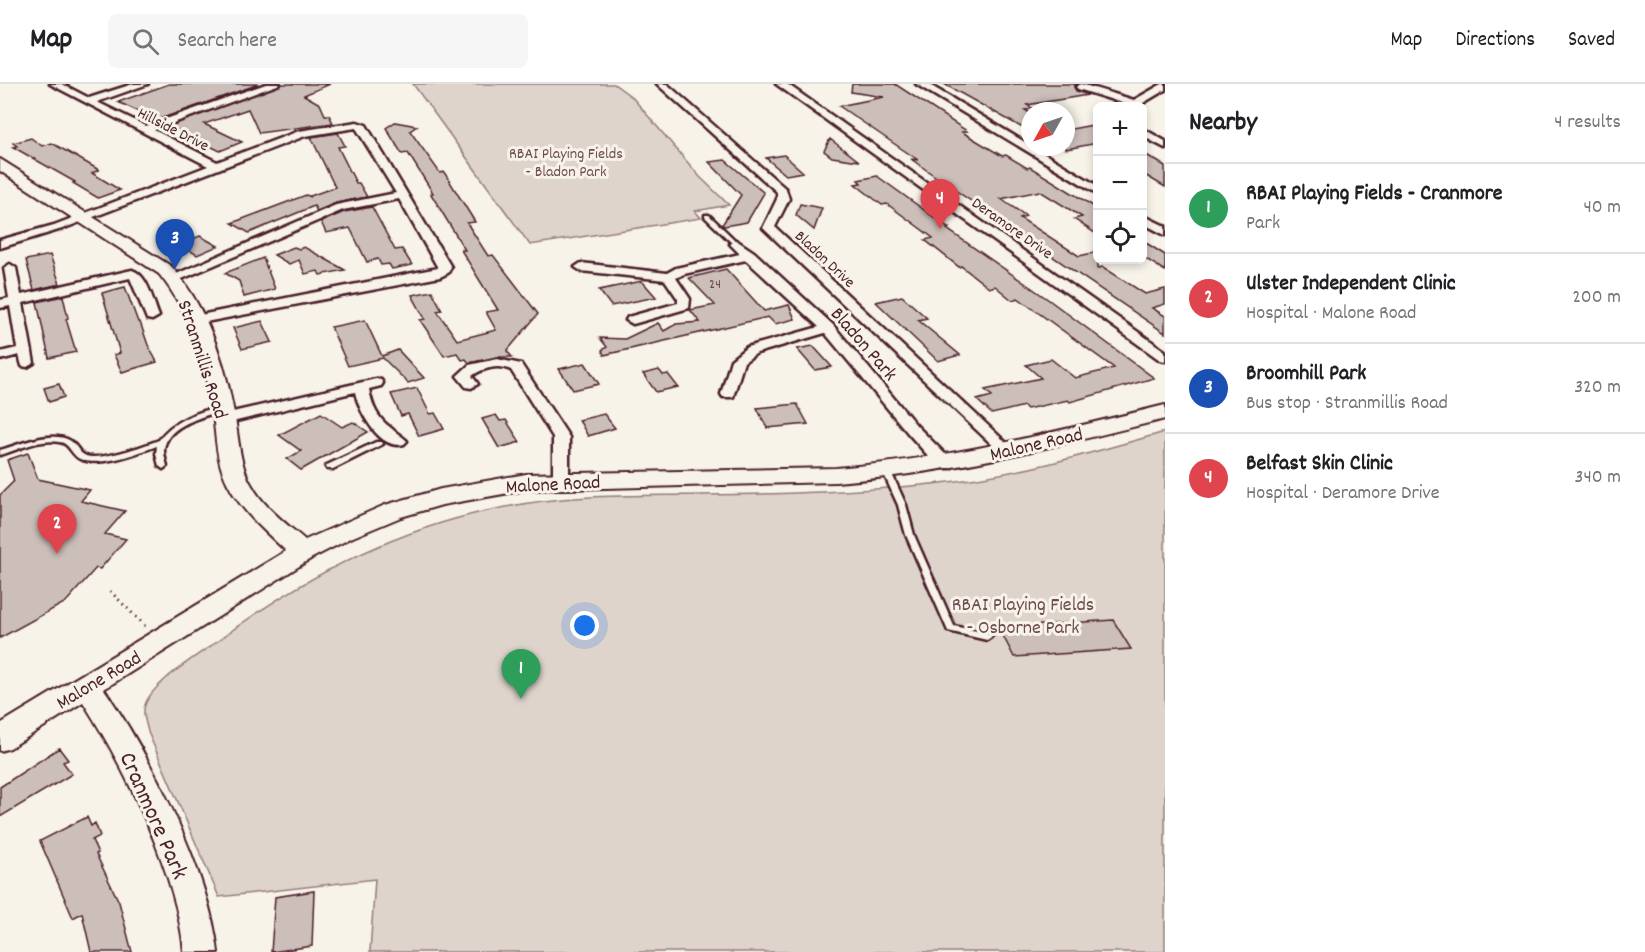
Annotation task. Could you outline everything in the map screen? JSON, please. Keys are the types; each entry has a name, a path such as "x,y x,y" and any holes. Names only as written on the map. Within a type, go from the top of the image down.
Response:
{"street":[{"name":"Hillside Drive","path":"55,84 216,166"},
{"path":"88,101 143,84"},
{"path":"145,130 275,84"},
{"name":"Bladon Drive","path":"662,84 782,191 783,199 776,209 769,228 1007,451"},
{"name":"Deramore Drive","path":"781,84 1165,357"},
{"path":"921,84 1093,188"},
{"path":"1139,102 1165,86"},
{"path":"1081,87 1125,102"},
{"path":"0,244 83,218 303,133 357,125 362,127 445,267 444,270 195,320"},
{"path":"1147,134 1165,145"},
{"name":"Stranmillis Road","path":"0,164 165,270 173,278 195,320 223,414 235,473 244,492 264,515 303,552"},
{"path":"173,278 339,207 404,195"},
{"path":"1147,220 1165,231"},
{"name":"Bladon Park","path":"736,244 828,328 912,429 945,464"},
{"path":"581,267 669,277 680,271 750,255"},
{"path":"0,356 26,356 10,268"},
{"path":"0,304 116,272 132,274 136,278 152,316"},
{"path":"633,320 684,305 684,299 669,277"},
{"path":"728,394 738,360 752,350 828,328"},
{"path":"471,384 464,376 468,370 501,362 509,362 516,367 561,437 561,481"},
{"path":"223,414 376,383"},
{"path":"361,387 368,416 390,440"},
{"name":"Malone Road","path":"0,739 303,552 367,521 441,497 505,485 561,481 887,472 945,464 1007,451 1165,412"},
{"name":"Cranmore Park","path":"87,686 135,763 152,799 189,892 200,932 201,952"}],"lane":[{"path":"707,216 736,244"},
{"path":"163,466 159,451 162,442 178,425 189,418 223,414"},
{"path":"0,453 49,439 59,439 67,441 76,454 84,458 96,459 162,442"},
{"path":"330,467 390,440"},
{"path":"887,472 902,505 910,535 951,629 987,636"}],"path":[{"path":"110,591 145,626"}],"green space":[{"name":"RBAI Playing Fields - Bladon Park","path":"413,84 614,84 632,97 700,177 729,205 695,211 701,218 530,245"},
{"name":"RBAI Playing Fields - Osborne Park","path":"1165,432 1165,952 370,952 375,879 219,897 148,732 144,710 147,701 162,682 173,673 248,619 317,576 389,541 427,527 506,507 554,500 822,492 941,483 1026,469"}],"building":[{"path":"169,84 259,84 157,120 118,102"},
{"path":"282,84 330,84 304,95 320,104 325,115 329,115 333,123 259,133 248,109 204,124 242,142 220,151 170,126"},
{"path":"852,84 895,84 967,131 962,132 1002,156 1006,155 1027,168 1030,167 1093,206 1093,232 1074,219 1082,217 1040,191 1001,199 1026,216 1020,218 1079,256 1093,253 1093,264 1098,264 1098,268 1103,267 1145,294 1165,289 1165,304 1152,308 1165,316 1165,333 946,184 911,159 918,160 839,106 884,97 851,92"},
{"path":"944,84 1077,84 1074,87 1076,91 1088,95 1045,102 1021,102 1021,127"},
{"path":"395,122 417,126 410,131 440,173 444,172 475,222 467,223 488,256 493,255 538,314 507,351 512,357 497,357 469,363 466,359 462,360 457,353 444,356 420,320 425,319 412,295 432,291 442,310 437,311 457,340 496,330 486,312 498,310 461,250 465,250 431,194 433,193 408,153 402,154 386,128"},
{"path":"1093,125 1093,144 1075,147 1075,128"},
{"path":"338,133 345,146 338,147 356,183 359,183 367,197 336,203 317,211 314,206 249,233 232,223 306,195 311,197 335,187 311,137"},
{"path":"31,138 42,146 52,143 99,170 92,173 120,190 98,198 73,183 75,182 13,147 17,146 13,143"},
{"path":"830,139 859,161 832,157 824,151"},
{"path":"784,155 803,172 786,175 766,158"},
{"path":"1147,155 1165,166 1165,187 1147,176"},
{"path":"725,160 764,193 747,222 724,226 722,225 741,195 709,162"},
{"path":"877,176 1154,378 1070,402 1068,400 1027,409 1024,406 992,414 977,400 992,396 985,390 1041,378 1026,365 1051,359 1075,378 1114,368 1018,298 1012,300 995,286 989,288 961,266 959,267 925,240 933,238 887,204 882,205 855,184 861,183 858,180"},
{"path":"800,204 822,208 814,230 796,215"},
{"path":"372,207 395,250 402,249 412,265 392,269 389,264 381,265 378,259 367,262 350,228 326,233 321,222 344,212"},
{"path":"200,236 218,246 197,255 179,244"},
{"path":"1147,244 1165,255 1165,271 1147,260"},
{"path":"294,247 299,249 304,247 345,270 320,275 318,271 305,274 299,260 289,264 274,255"},
{"path":"50,255 60,284 34,290 26,260"},
{"path":"263,258 275,289 244,297 239,281 225,273"},
{"path":"726,269 764,311 789,305 795,319 775,324 768,317 604,355 602,350 607,347 600,338 625,339 658,323 664,331 676,324 700,322 690,310 715,305 689,278"},
{"path":"642,281 656,297 611,306 599,290"},
{"path":"125,287 157,362 122,372 114,355 120,353 102,293"},
{"path":"63,296 68,318 66,319 76,352 49,358 37,302"},
{"path":"902,296 927,318 918,320 960,355 938,361 876,302"},
{"path":"365,320 382,356 398,350 424,378 408,383 383,358 348,366 331,327"},
{"path":"262,321 272,342 242,349 233,328"},
{"path":"813,346 832,367 815,370 797,349"},
{"path":"585,363 599,384 573,390 559,369"},
{"path":"659,370 663,375 668,374 678,387 656,392 643,374"},
{"path":"59,384 64,397 49,402 44,388"},
{"path":"417,388 430,414 435,413 444,429 419,436 408,414 401,416 391,394"},
{"path":"797,404 808,424 767,428 757,408"},
{"path":"321,413 342,427 353,422 368,432 301,470 287,459 301,451 279,435"},
{"path":"604,414 615,428 588,436 579,420"},
{"path":"496,415 500,421 506,420 520,442 499,448 482,419"},
{"path":"28,453 38,479 90,490 81,501 125,511 105,534 126,539 100,569 96,568 66,602 0,638 0,495 14,481 7,460"},
{"path":"1113,620 1131,649 1014,657 999,628"},
{"path":"59,748 68,760 63,762 72,774 0,817 0,787"},
{"path":"87,817 91,826 95,823 100,836 92,840 98,853 96,854 119,902 132,952 91,952 82,913 73,918 40,841"},
{"path":"314,891 312,946 271,952 275,897"}],"place":[{"name":"Belfast Skin Clinic","path":"940,229"},
{"name":"Broomhill Park","path":"175,269"},
{"name":"Ulster Independent Clinic","path":"57,554"},
{"name":"RBAI Playing Fields - Cranmore","path":"521,699"}]}
